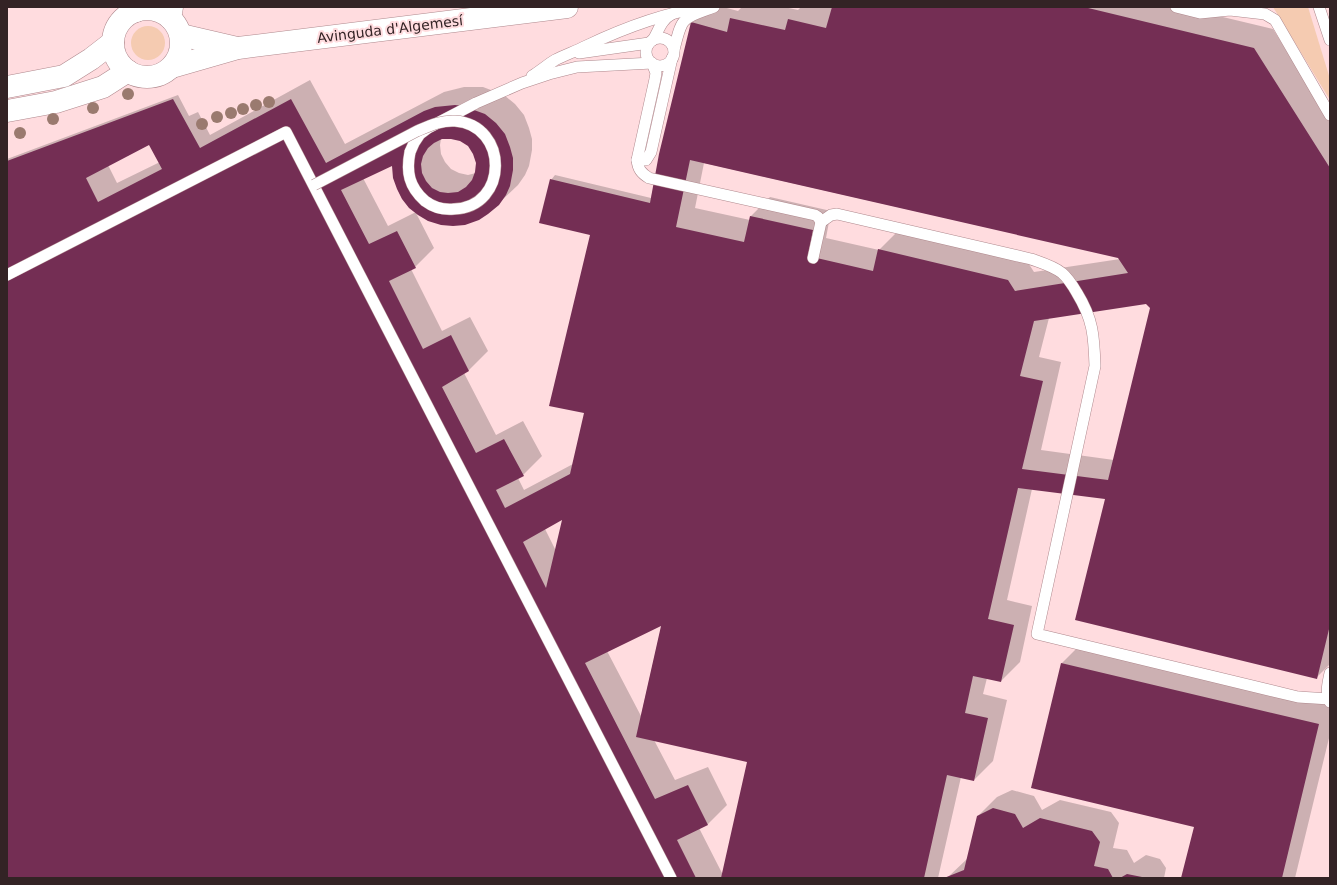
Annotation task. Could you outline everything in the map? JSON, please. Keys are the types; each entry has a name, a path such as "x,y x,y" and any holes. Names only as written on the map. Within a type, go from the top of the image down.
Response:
{"street":[{"name":"Avinguda d'Algemesí","path":"172,67 238,48 567,7"},
{"path":"7,87 64,76 91,60 113,42 120,23 137,9 154,10 174,20 180,52 172,67 158,76 142,77 128,72 116,58 113,42"},
{"name":"Avinguda d'Algemesí","path":"174,20 238,48"},
{"path":"7,111 56,102 103,88 128,72"}],"lane":[{"path":"522,84 555,60 636,24 659,16 705,7"},
{"path":"638,160 646,160 651,152 679,29 683,21 688,17 714,7"},
{"path":"1176,7 1200,13 1230,10 1263,11 1275,20 1330,115"},
{"path":"1319,7 1330,40"},
{"path":"676,12 662,22 646,52 656,73 656,79 638,160 640,171 649,178 815,215 821,222"},
{"path":"314,185 417,131 431,125 445,122 456,121 466,123 476,128 485,136 492,146 496,157 496,169 493,182 488,191 480,200 470,206 448,210 438,208 428,203 420,196 413,186 408,175 407,164 410,152 420,134 428,128 476,103 549,74 577,68 652,63 661,65 669,62 673,54 672,45 666,39 662,38 651,42 566,55"},
{"path":"7,275 286,132 671,878"},
{"path":"813,258 821,222 831,215 837,214 1031,259 1048,265 1062,274 1073,286 1091,321 1094,340 1095,366 1037,634 1298,697 1329,700 1327,686 1330,673"}],"shaded area":[{"path":"1273,7 1308,7 1330,79 1330,100"},
{"path":"145,26 151,26 155,27 162,33 165,43 164,50 158,57 151,60 145,60 141,59 134,53 131,46 131,40 132,36 138,29"}],"building":[{"path":"832,7 1084,7 1254,48 1330,168 1330,625 1317,679 1075,620 1105,499 1018,488 988,619 1014,625 1001,682 973,676 965,713 988,718 974,781 947,775 924,878 721,878 747,762 636,737 661,626 585,663 655,799 688,785 708,825 677,840 696,878 7,878 7,161 173,99 200,148 291,99 326,163 424,111 435,107 455,105 463,106 485,114 496,123 505,134 513,158 513,170 510,186 506,195 499,205 479,220 465,225 453,226 441,225 428,221 418,215 409,208 402,199 393,178 392,166 341,190 369,244 397,231 416,268 389,281 423,349 451,335 469,371 442,387 476,453 504,439 524,476 496,490 505,508 570,474 584,413 549,406 590,235 539,223 550,179 650,203 659,154 691,22 727,32 730,18 785,30 788,19 826,28","holes":["442,139 460,141 468,146 473,154 476,163 472,180 466,187 458,192 440,192 432,188 422,173 421,164 423,156 428,148","149,145 162,169 98,202 86,178","690,160 1118,258 1128,273 1015,291 1008,280 878,249 873,271 808,256 813,230 750,216 744,242 676,227","1146,304 1150,308 1108,480 1022,469 1043,381 1020,376 1034,321","562,520 546,588 523,542"]},
{"path":"1061,663 1319,724 1282,878 1181,878 1194,827 1031,788"},
{"path":"993,808 1015,814 1023,828 1040,818 1092,831 1100,842 1094,866 1108,869 1113,878 944,878 964,870 977,816"},
{"path":"1127,874 1142,877 1142,878 1120,878"}]}
